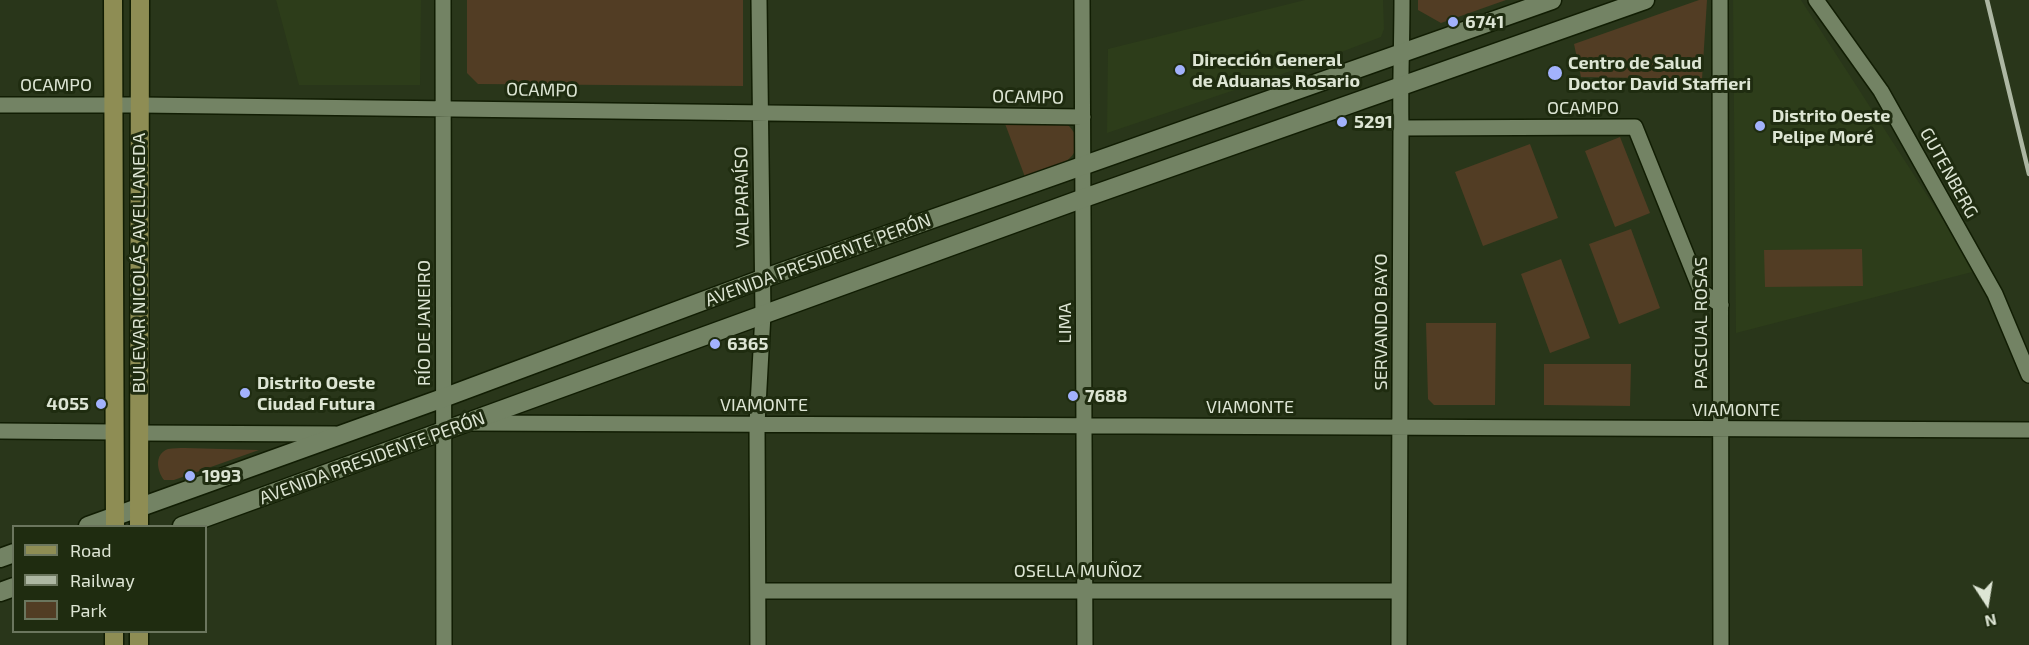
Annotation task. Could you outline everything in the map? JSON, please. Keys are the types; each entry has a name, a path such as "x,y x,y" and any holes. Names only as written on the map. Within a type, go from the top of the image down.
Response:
{"main road":[{"name":"BULEVAR NICOLÁS AVELLANEDA","path":"113,0 114,522"},
{"name":"BULEVAR NICOLÁS AVELLANEDA","path":"139,518 140,0"},
{"name":"AVENIDA PRESIDENTE PERÓN","path":"94,525 139,518 341,434 762,279 1552,0"},
{"name":"AVENIDA PRESIDENTE PERÓN","path":"185,525 1084,198 1645,0"}],"street":[{"name":"RÍO DE JANEIRO","path":"443,0 444,645"},
{"name":"VALPARAÍSO","path":"758,645 757,424 763,314 759,0"},
{"name":"LIMA","path":"1082,0 1085,645"},
{"name":"SERVANDO BAYO","path":"1399,645 1402,0"},
{"name":"PASCUAL ROSAS","path":"1720,0 1721,645"},
{"name":"GUTENBERG","path":"1816,0 1881,91 1995,294 2029,375"},
{"name":"OCAMPO","path":"0,105 1083,117"},
{"name":"OCAMPO","path":"1401,128 1635,127 1701,291 1720,305"},
{"name":"VIAMONTE","path":"470,423 2029,430"},
{"path":"0,431 114,432"},
{"path":"139,433 341,434"},
{"name":"OSELLA MUÑOZ","path":"758,591 1399,591"}],"shaded area":[{"path":"276,0 421,0 420,85 299,85"},
{"path":"1305,0 1383,0 1384,29 1381,37 1288,72 1107,133 1108,49"},
{"path":"1733,0 1801,0 1976,271 1736,333"}],"green space":[{"path":"467,0 743,0 743,86 478,84 467,73"},
{"path":"1418,0 1506,0 1441,23 1418,10"},
{"path":"1699,0 1707,0 1702,79 1581,77 1574,44"},
{"path":"1004,121 1053,122 1068,125 1076,137 1077,146 1074,154 1060,165 1025,177"},
{"path":"1620,137 1650,213 1615,227 1585,151"},
{"path":"1530,144 1558,218 1483,246 1455,172"},
{"path":"1631,229 1660,308 1619,324 1589,244"},
{"path":"1862,249 1863,286 1765,287 1764,250"},
{"path":"1561,259 1590,338 1550,353 1521,274"},
{"path":"1426,323 1496,323 1495,405 1434,405 1428,399"},
{"path":"1544,364 1631,364 1630,406 1544,405"},
{"path":"168,449 259,450 174,480 164,480 158,468 160,455"}],"railway":[{"path":"1987,0 2029,174"}],"place":[{"name":"6741","path":"1453,22"},
{"name":"Dirección General de Aduanas Rosario","path":"1180,70"},
{"name":"Centro de Salud Doctor David Staffieri","path":"1555,73"},
{"name":"5291","path":"1342,122"},
{"name":"Distrito Oeste Pelipe Moré","path":"1760,126"},
{"name":"6365","path":"715,344"},
{"name":"Distrito Oeste Ciudad Futura","path":"245,393"},
{"name":"7688","path":"1073,396"},
{"name":"4055","path":"101,404"},
{"name":"1993","path":"190,476"}]}
